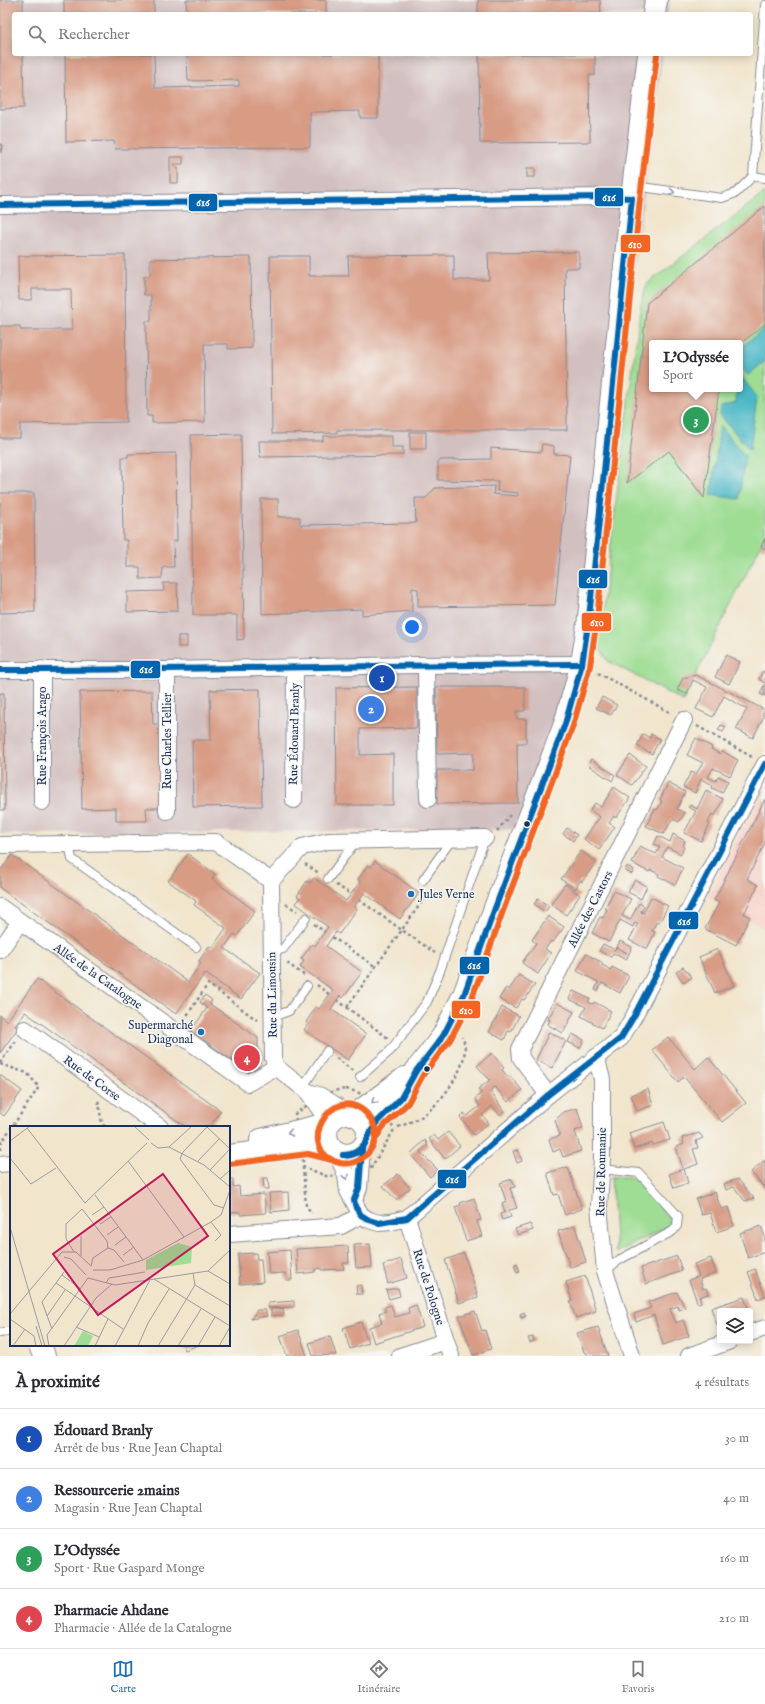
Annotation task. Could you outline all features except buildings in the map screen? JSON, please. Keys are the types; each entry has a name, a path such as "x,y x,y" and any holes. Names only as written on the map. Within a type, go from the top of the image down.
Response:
{"street":[{"path":"654,12 656,0"},
{"path":"230,1156 308,1146 342,1155 353,1155 365,1142 377,1122 401,1098 416,1071 435,1047 453,1018 464,995 495,908 565,724 582,664 590,610 633,192 649,56"},
{"path":"0,205 607,197 633,192"},
{"path":"0,670 167,670 426,665 582,664"},
{"path":"426,665 428,799"},
{"name":"Rue Édouard Branly","path":"294,800 295,668"},
{"name":"Rue François Arago","path":"42,669 42,802"},
{"name":"Rue Charles Tellier","path":"167,670 167,811"},
{"name":"Allée des Castors","path":"548,1095 521,1058 520,1049 684,720"},
{"path":"416,1071 351,1114 337,1115 328,1124 325,1136 330,1147 336,1153 346,1175 348,1191 354,1200 356,1208 361,1215 369,1220 379,1223 407,1218 548,1095 620,1038 634,1016 765,764"},
{"path":"0,845 216,842 271,881 302,847 328,841 485,838"},
{"name":"Rue du Limousin","path":"271,881 273,1058 276,1068"},
{"name":"Allée de la Catalogne","path":"0,907 248,1082 276,1068"},
{"path":"0,950 20,922"},
{"name":"Rue de Corse","path":"25,1029 159,1126"},
{"name":"Rue de Roumanie","path":"596,1057 602,1079 599,1206 605,1271 632,1356"},
{"path":"276,1068 305,1090 328,1124"},
{"path":"305,1090 318,1094 363,1121 367,1131 359,1188 354,1200"},
{"path":"230,1147 328,1124"},
{"path":"230,1234 341,1226 361,1215"},
{"name":"Rue de Pologne","path":"407,1218 449,1349"},
{"path":"753,1333 765,1328"},
{"path":"689,1356 722,1344"},
{"path":"40,1346 44,1356"},
{"path":"400,1356 449,1349"}],"lane":[{"path":"633,192 722,198 736,193 753,176 765,5"},
{"path":"753,176 765,178"},
{"path":"360,1077 390,1051 427,1002 444,960 485,838"},
{"path":"423,880 452,839"},
{"path":"328,879 356,840"},
{"path":"69,844 72,859 196,947"},
{"path":"271,951 283,949 306,918"},
{"path":"272,1017 289,1011 308,982"},
{"path":"305,1090 327,1051"},
{"path":"601,1169 639,1173 678,1216 677,1226 673,1231 619,1260 605,1271"},
{"path":"0,1333 10,1331"}],"path":[{"path":"347,1008 426,896 423,880"},
{"path":"359,900 444,960"},
{"path":"332,937 376,967"},
{"path":"271,951 308,982 330,994"},
{"path":"176,1032 208,984 259,1021 272,1017"},
{"path":"337,1000 396,1044"},
{"path":"394,1130 421,1117 433,1108 443,1096 457,1074 464,1056 464,1041 453,1018"},
{"path":"12,1126 39,1087 27,1073 0,1064 25,1029"},
{"path":"103,1086 97,1098 101,1107 101,1121 104,1126"},
{"path":"4,1164 1,1142 10,1128"},
{"path":"304,1167 306,1206 312,1213 317,1214"}],"shaded area":[{"path":"0,0 670,0 668,12 12,12 12,56 663,56 626,330 592,659 537,829 0,834"},
{"path":"765,785 765,929 708,897"}],"green space":[{"path":"763,194 765,196 765,536 683,701 608,661 598,645 641,304 647,284"},
{"path":"611,1177 628,1177 637,1180 671,1220 668,1226 616,1253"}],"water":[{"path":"765,328 765,361 748,375 743,369 743,346"},
{"path":"743,379 757,397 750,450 720,415 721,407 736,403 737,392 743,392"},
{"path":"720,426 745,456 739,499 711,495"}],"transit line":[{"name":"610","path":"375,1140 383,1127 408,1103 423,1075 450,1040 472,998 503,911 573,726 590,666 597,619 640,199 657,56"},
{"name":"616","path":"0,205 607,197 632,198 589,618 582,664 565,724 495,908 464,995 443,1036 416,1071 401,1098 377,1122 368,1136"},
{"name":"616","path":"0,670 582,664"},
{"name":"616","path":"362,1149 359,1188 354,1200 356,1208 361,1215 369,1220 379,1223 407,1218 548,1095 621,1038 634,1016 765,764"},
{"name":"610","path":"374,1144 365,1157 360,1160 346,1164 340,1163 326,1156 319,1145 318,1133 322,1121 330,1111 341,1105 353,1105 366,1113 371,1119 375,1130 375,1141"},
{"name":"616","path":"343,1155 347,1156 354,1154 363,1147 367,1140"},
{"name":"616","path":"343,1155 351,1154 357,1151 367,1140"},
{"name":"610","path":"230,1164 308,1154 332,1160"}],"place":[{"name":"L'Odyssée","path":"696,420"},
{"name":"Édouard Branly","path":"382,678"},
{"name":"Ressourcerie 2mains","path":"371,709"},
{"name":"Jules Verne","path":"411,894"},
{"name":"Supermarché Diagonal","path":"201,1032"},
{"name":"Pharmacie Ahdane","path":"247,1058"}]}
